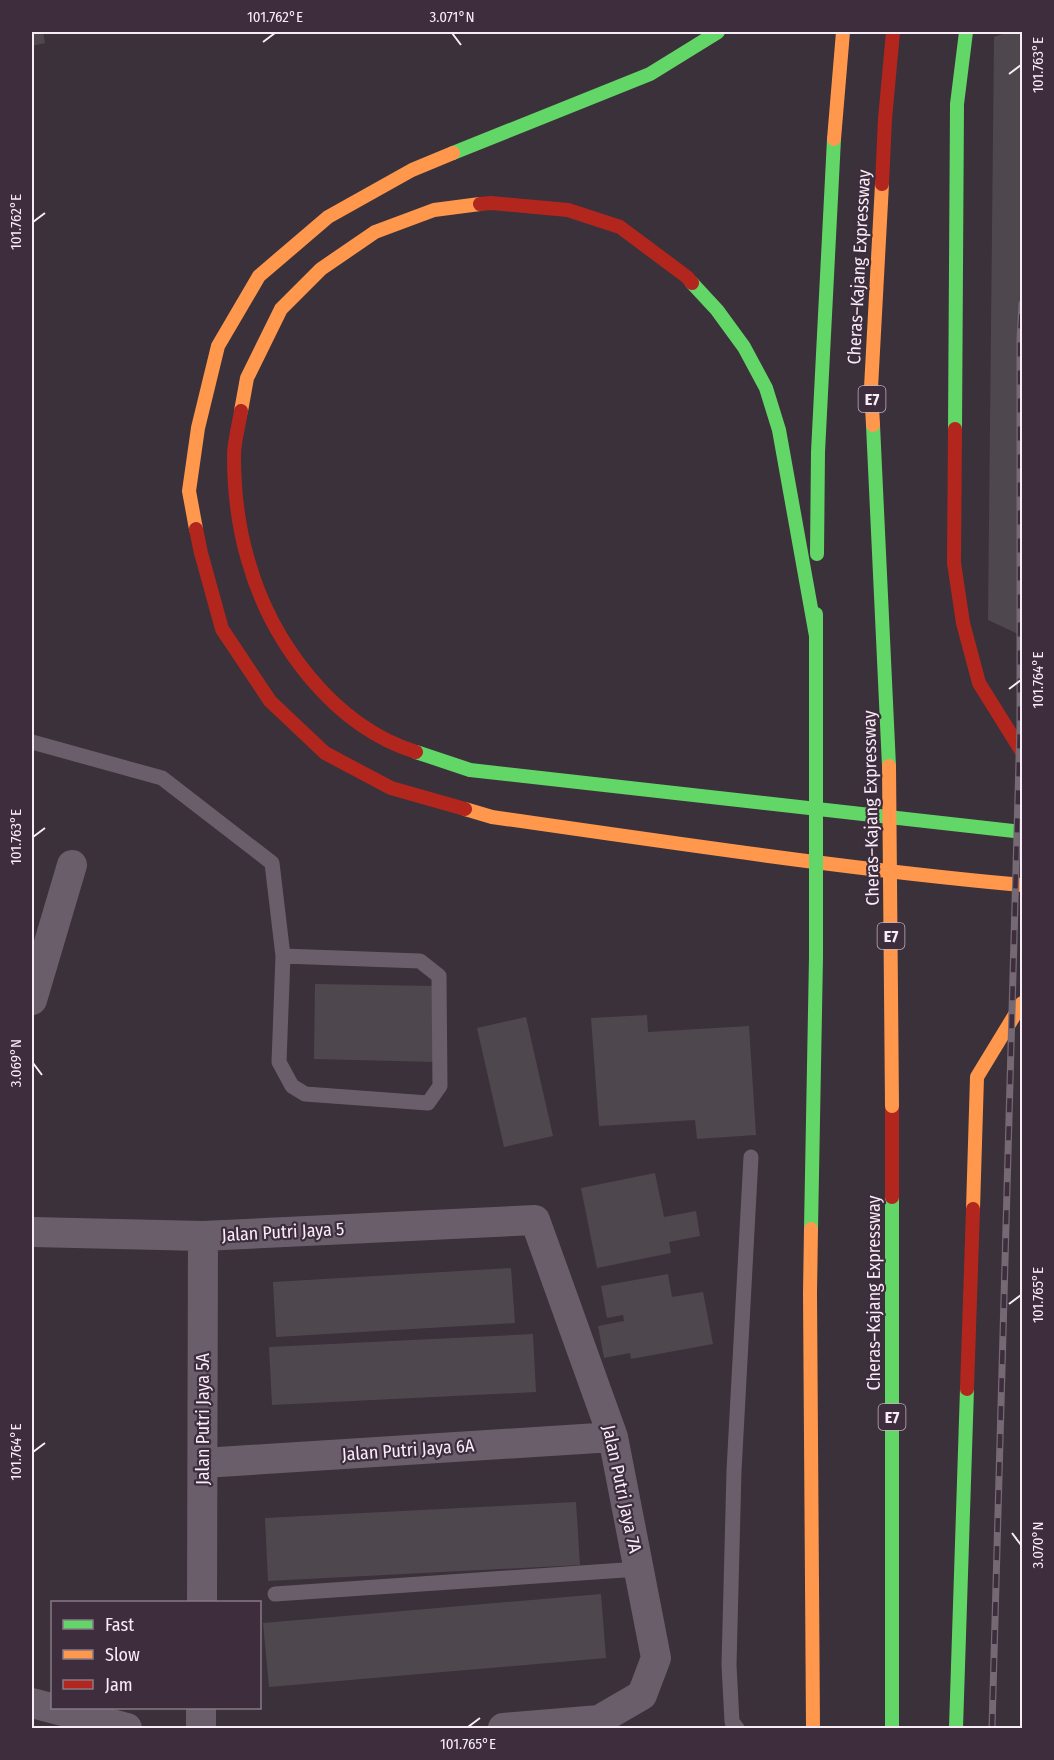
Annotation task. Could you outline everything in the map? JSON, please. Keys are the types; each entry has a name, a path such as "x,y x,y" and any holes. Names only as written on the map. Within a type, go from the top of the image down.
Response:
{"highway":[{"path":"718,32 650,74 412,170 328,217 259,276 218,346 198,428 189,491 201,553 222,629 270,701 286,716 326,753 392,788 492,817 749,853 1023,885"},
{"name":"Cheras–Kajang Expressway","path":"813,1728 810,1293 816,957 818,452 835,110 843,32"},
{"name":"Cheras–Kajang Expressway","path":"892,1728 890,766 872,388 885,119 893,32"},
{"path":"966,32 957,104 954,563 963,623 979,683 1023,752"},
{"path":"816,636 779,430 766,388 744,347 717,310 687,277 620,227 568,210 491,203 434,210 375,232 321,269 281,309 247,378 234,453 236,502 248,560 267,611 304,672 346,715 396,746 470,770 1023,832"},
{"path":"956,1728 977,1077 1023,1003"}],"street":[{"path":"32,1000 72,865"},
{"name":"Jalan Putri Jaya 5","path":"32,1232 203,1236 535,1220"},
{"name":"Jalan Putri Jaya 7A","path":"503,1728 599,1720 642,1695 656,1658 613,1437 535,1220"},
{"name":"Jalan Putri Jaya 5A","path":"202,1601 203,1236"},
{"name":"Jalan Putri Jaya 6A","path":"203,1463 613,1437"},
{"path":"32,1703 51,1708"},
{"path":"55,1709 127,1728"},
{"path":"201,1709 201,1728"}],"lane":[{"path":"32,742 162,778 272,863 283,956 279,1062 292,1086 305,1094 428,1103 440,1086 439,976 420,960 283,956"},
{"path":"738,1728 732,1722 729,1665 734,1471 751,1157"},
{"path":"275,1594 639,1569"}],"building":[{"path":"32,32 43,32 45,43 32,46"},
{"path":"1008,32 1022,32 1022,636 988,620 994,37"},
{"path":"315,984 435,986 435,1062 314,1059"},
{"path":"647,1015 648,1032 749,1026 756,1135 697,1139 695,1120 599,1126 591,1018"},
{"path":"526,1017 553,1136 504,1147 477,1028"},
{"path":"655,1173 664,1217 696,1211 700,1236 669,1242 671,1253 597,1268 581,1188"},
{"path":"511,1268 515,1323 276,1337 273,1282"},
{"path":"668,1274 672,1297 703,1292 713,1344 631,1359 630,1353 604,1358 598,1326 624,1321 623,1315 607,1318 601,1286"},
{"path":"533,1334 536,1392 272,1405 269,1347"},
{"path":"576,1502 580,1565 268,1581 265,1518"},
{"path":"601,1594 606,1658 269,1687 263,1623"}],"railway":[{"path":"992,1728 1020,724 1020,339 1022,304"}],"traffic: fast":[{"path":"453,153 650,74 718,32"},
{"path":"955,429 957,104 966,32"},
{"path":"817,554 818,452 834,139"},
{"path":"692,283 717,310 744,347 766,388 779,430 816,636"},
{"path":"873,425 889,766"},
{"path":"816,614 816,757"},
{"path":"416,752 470,770 1022,832"},
{"path":"816,757 816,957"},
{"path":"811,1229 816,957"},
{"path":"892,1197 892,1728"},
{"path":"956,1728 967,1389"}],"traffic: slow":[{"path":"834,139 843,32"},
{"path":"196,529 189,491 198,428 218,346 259,276 328,217 412,170 453,153"},
{"path":"873,425 871,388 882,184"},
{"path":"241,411 247,378 281,309 321,269 375,232 434,210 480,204"},
{"path":"889,766 892,1106"},
{"path":"465,809 492,817 757,854 1022,885"},
{"path":"973,1209 977,1077 1022,1003"},
{"path":"811,1229 813,1728"}],"traffic: jam":[{"path":"882,184 893,32"},
{"path":"480,204 568,210 620,227 692,283"},
{"path":"241,411 234,456 239,521 258,591 272,621 289,650 332,701 358,723 386,740 416,752"},
{"path":"955,429 954,563 963,623 979,683 1022,752"},
{"path":"196,529 222,629 270,701 325,753 391,788 465,809"},
{"path":"892,1106 892,1197"},
{"path":"967,1389 973,1209"}]}
